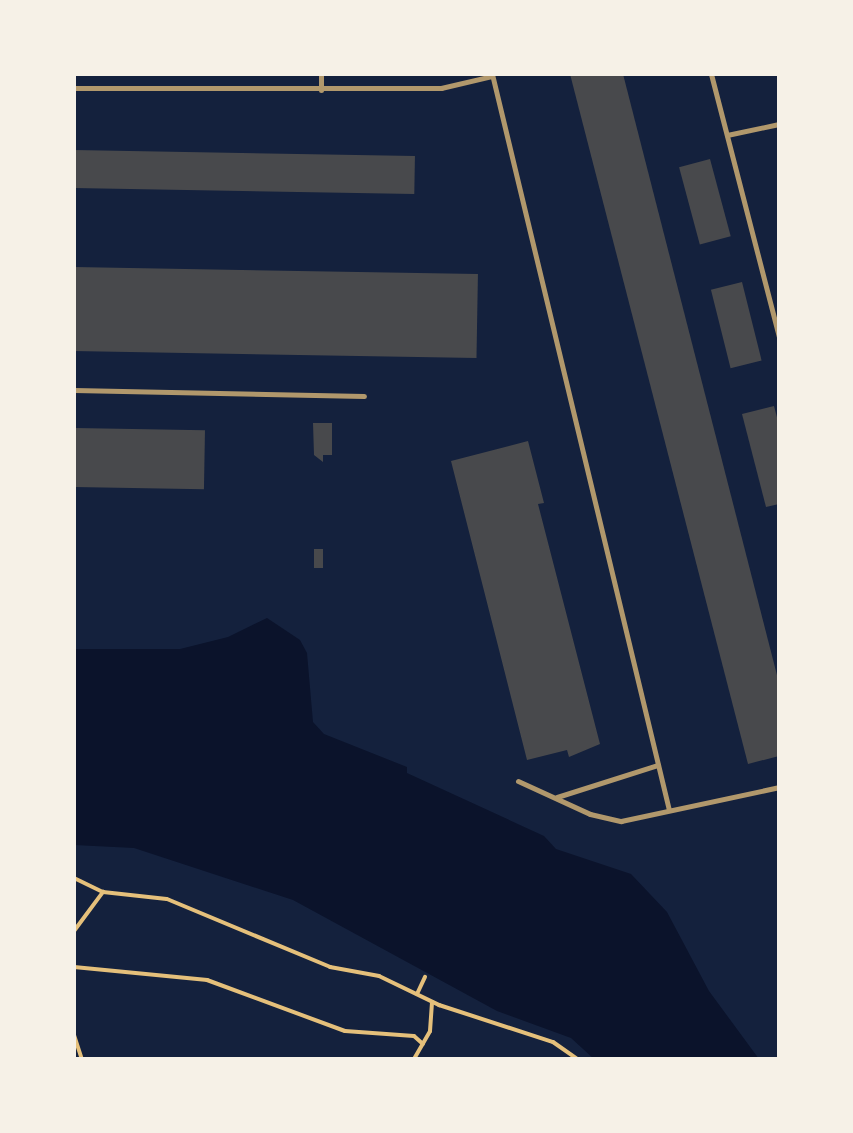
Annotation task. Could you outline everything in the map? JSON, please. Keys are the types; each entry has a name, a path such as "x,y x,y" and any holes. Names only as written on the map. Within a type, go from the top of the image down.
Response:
{"lane":[{"path":"321,74 321,90"},
{"path":"711,74 779,336"},
{"path":"74,88 441,88 492,75 669,810"},
{"path":"727,135 779,124"},
{"path":"74,390 364,396"},
{"path":"555,798 658,765"},
{"path":"518,781 555,798 621,821 779,787"}],"path":[{"path":"74,878 103,892 167,899 330,967 379,976 432,1002 553,1042 577,1059"},
{"path":"74,931 103,892"},
{"path":"74,967 207,980 345,1031 414,1036 423,1044"},
{"path":"417,994 425,977"},
{"path":"414,1059 430,1031 432,1002"},
{"path":"74,1035 82,1059"}],"water":[{"path":"267,618 300,640 307,653 313,722 324,734 407,767 407,773 544,836 556,849 631,874 667,912 709,991 759,1059 594,1059 571,1038 497,1011 293,900 134,848 74,845 74,649 180,649 228,637"}],"building":[{"path":"570,74 623,74 779,683 779,756 748,764"},
{"path":"74,150 415,156 414,194 74,188"},
{"path":"710,159 731,236 700,245 679,167"},
{"path":"74,267 478,274 476,358 74,351"},
{"path":"742,282 762,361 731,368 711,290"},
{"path":"774,406 779,425 779,504 766,507 742,414"},
{"path":"313,423 332,423 332,455 323,455 323,462 314,455"},
{"path":"75,428 205,430 204,489 74,487"},
{"path":"528,441 544,503 538,504 600,744 569,757 567,750 527,760 451,461"},
{"path":"314,549 323,549 323,568 314,568"}]}
